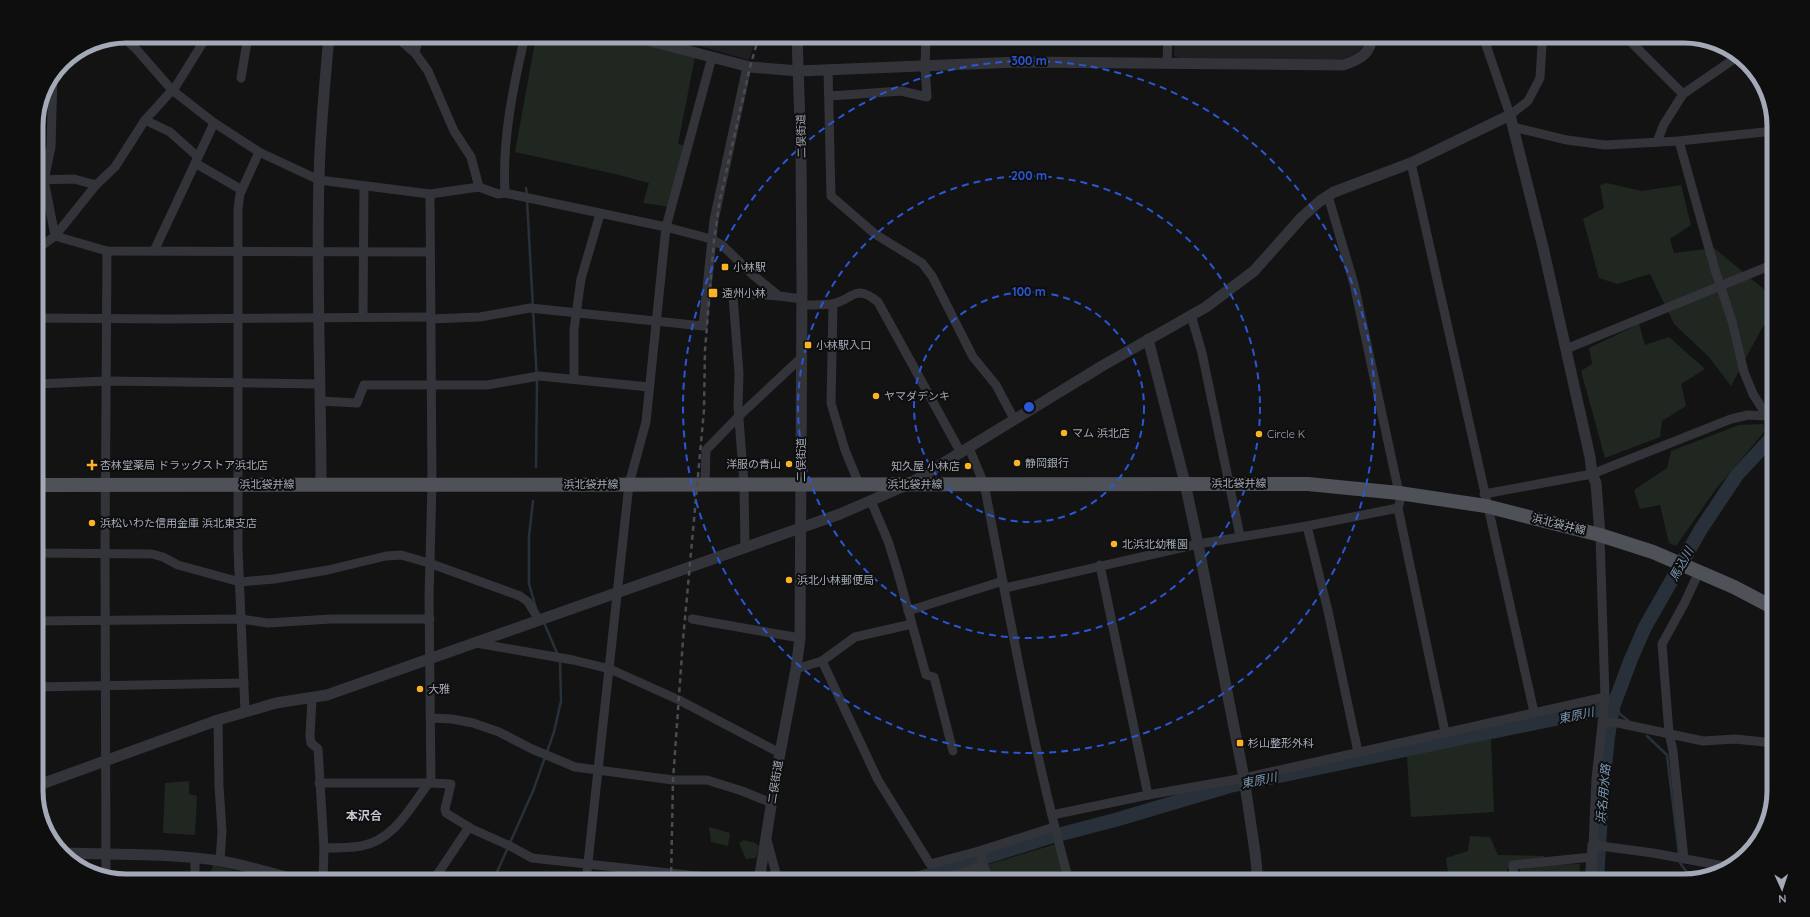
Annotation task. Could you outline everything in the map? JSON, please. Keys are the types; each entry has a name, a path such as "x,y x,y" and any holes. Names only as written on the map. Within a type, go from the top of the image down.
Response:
{"main road":[{"name":"浜北袋井線","path":"43,485 801,483 1308,484 1485,500 1653,552 1734,587 1767,604"}],"street":[{"path":"129,43 172,90 214,123 259,152 319,180 430,194 479,187 498,194 505,193 522,198 666,227 711,239 722,246 753,275 779,296"},
{"path":"43,245 55,236 96,185 115,167 145,120 172,90 184,74 203,43"},
{"path":"241,78 247,43"},
{"path":"321,484 321,401 318,317 319,180 320,131 328,43"},
{"path":"403,43 415,53 428,71 454,131 471,157 479,187"},
{"path":"415,53 417,43"},
{"path":"505,193 505,155 509,117 516,73 523,43"},
{"path":"658,43 747,67 799,71 1019,62 1343,65 1359,60 1372,43"},
{"name":"二俣街道","path":"760,874 800,638 802,302 797,43"},
{"path":"830,96 901,92 927,97 925,66 926,43"},
{"path":"1167,63 1168,43"},
{"path":"1486,43 1513,127 1566,349 1590,457 1592,474 1596,483 1600,535 1605,722 1596,779 1599,845 1592,857 1591,874"},
{"path":"43,783 218,720 276,702 327,695 801,527 871,501 909,484 1014,419 1206,307 1254,271 1302,216 1328,196 1345,187 1411,163 1510,115 1528,101 1540,78 1543,43"},
{"path":"1632,43 1682,94"},
{"path":"587,874 630,484 646,422 666,227 712,57"},
{"path":"1657,142 1664,124 1682,94 1733,60"},
{"path":"43,318 480,317 533,308 703,326 711,239 726,159 747,67"},
{"path":"828,69 830,96 831,196 875,234 906,252 925,267 932,276 973,357 996,385 1014,419"},
{"path":"43,171 51,147 54,86"},
{"path":"145,120 170,132 196,160 242,190"},
{"path":"154,250 214,123"},
{"path":"1513,127 1567,140 1605,145 1679,141 1767,132"},
{"path":"1679,141 1720,286 1732,321 1744,372 1753,394 1767,414"},
{"path":"245,712 238,549 238,200 259,152"},
{"path":"1411,163 1485,500 1534,712"},
{"path":"43,180 74,179 96,185"},
{"path":"363,317 364,186"},
{"path":"43,191 55,236"},
{"path":"324,848 362,846 375,843 390,834 429,783 431,718 429,563 432,484 430,194"},
{"path":"1328,196 1354,284 1400,493 1398,508 1445,732"},
{"path":"574,379 574,329 581,279 600,214"},
{"path":"55,236 107,250 430,252"},
{"path":"106,871 105,553 107,250"},
{"path":"1566,349 1767,267"},
{"path":"745,547 744,484 733,297 738,293 779,296 802,302 833,304 856,294 869,294 878,302 984,484 1054,827 1068,874"},
{"path":"833,304 831,403 845,450 859,484"},
{"path":"1191,315 1202,353 1240,536"},
{"path":"1148,340 1185,483 1198,544 1244,778 1257,874"},
{"path":"705,484 706,450 739,416 802,357"},
{"path":"321,401 357,403 364,385 487,385 536,376 649,387"},
{"path":"43,384 107,381 320,384"},
{"path":"1485,500 1592,474 1731,419 1748,415 1767,418"},
{"path":"871,501 888,541 926,675 934,677 953,751"},
{"path":"908,611 1004,584 1198,544 1307,526 1398,508"},
{"path":"1307,526 1328,611 1358,752"},
{"path":"43,553 152,554 164,557 178,565 240,582 274,579 328,570 386,556 401,555 429,563 520,596 528,602 539,620"},
{"path":"1100,565 1148,795"},
{"path":"1684,859 1673,751 1669,734 1662,644 1684,604 1698,572"},
{"path":"43,621 242,619 268,623 331,619 430,619"},
{"path":"692,619 800,638"},
{"path":"796,668 822,660 855,637 912,624"},
{"path":"476,643 573,660 610,669 679,700 780,753"},
{"path":"822,660 878,780 930,864 979,851 1054,827"},
{"path":"43,687 244,683"},
{"path":"1052,815 1148,795 1244,778 1605,697"},
{"path":"312,698 310,736 311,743 318,749 324,848 323,874"},
{"path":"431,718 452,719 473,723 499,732 547,756 575,767 673,780 707,780 742,791 772,803"},
{"path":"218,720 219,786 222,823 220,861"},
{"path":"1605,722 1618,723 1703,740 1735,739 1767,742"},
{"path":"319,783 451,784 445,809 446,813 469,827 532,858 680,874"},
{"path":"438,874 469,827"},
{"path":"767,840 776,874"},
{"path":"1599,845 1719,866"},
{"path":"979,851 986,874"},
{"path":"71,853 195,858 220,861 276,874"},
{"path":"1514,874 1513,865 1592,857"},
{"path":"195,858 195,874"},
{"path":"957,874 983,866"}],"shaded area":[{"path":"535,43 638,43 695,57 678,144 686,146 670,207 643,203 649,183 515,152"},
{"path":"690,43 755,43 749,60"},
{"path":"1175,43 1366,43 1358,52 1346,58 1335,60 1179,58 1174,56"},
{"path":"1607,183 1642,191 1681,185 1691,225 1670,239 1674,253 1714,248 1766,291 1767,322 1762,328 1731,386 1709,357 1674,324 1650,274 1617,284 1599,278 1583,219 1604,208 1600,185"},
{"path":"1639,324 1645,345 1669,337 1705,369 1681,384 1686,406 1662,421 1660,437 1605,458 1581,371 1592,364 1589,348"},
{"path":"1763,424 1765,431 1716,489 1676,546 1669,543 1660,505 1640,509 1634,490 1667,468 1671,451 1739,425"},
{"path":"1491,739 1494,812 1411,817 1407,756"},
{"path":"189,781 189,794 197,796 195,835 163,833 165,783"},
{"path":"709,827 730,833 728,846 711,842"},
{"path":"1470,836 1490,837 1498,855 1544,856 1544,860 1524,865 1580,864 1579,874 1520,874 1520,866 1507,869 1507,874 1448,874 1446,858 1468,851"},
{"path":"744,840 755,843 759,846 756,858 746,859 739,843"},
{"path":"1059,843 1066,874 986,874 983,866"},
{"path":"213,865 243,874 210,874"}],"waterway":[{"path":"526,188 527,195"},
{"path":"527,200 537,381 536,467"},
{"name":"馬込川","path":"1597,874 1602,797 1608,737 1613,707 1631,659 1645,627 1701,529 1737,475 1767,443"},
{"path":"533,501 529,536 529,584 536,608"},
{"path":"545,625 557,653"},
{"path":"496,874 533,791 554,732 561,701 560,661"},
{"path":"1613,707 1617,708 1620,714 1630,722"},
{"name":"東原川","path":"933,874 1046,838 1115,820 1230,786 1613,707"},
{"path":"1647,736 1667,755 1679,854"},
{"path":"1680,863 1688,874"}],"railway":[{"path":"671,874 673,780 683,640 704,410 705,350 714,240 720,199 750,67 757,43"}],"place":[{"name":"小林駅","path":"725,267"},
{"name":"遠州小林","path":"713,293"},
{"name":"小林駅入口","path":"808,345"},
{"name":"ヤマダデンキ","path":"876,396"},
{"name":"マム 浜北店","path":"1064,433"},
{"name":"Circle K","path":"1259,434"},
{"name":"静岡銀行","path":"1017,463"},
{"name":"洋服の青山","path":"789,464"},
{"name":"杏林堂薬局 ドラッグストア浜北店","path":"92,465"},
{"name":"知久屋 小林店","path":"968,466"},
{"name":"浜松いわた信用金庫 浜北東支店","path":"92,523"},
{"name":"北浜北幼稚園","path":"1114,544"},
{"name":"浜北小林郵便局","path":"789,580"},
{"name":"大雅","path":"420,689"},
{"name":"杉山整形外科","path":"1240,743"}],"district":[{"name":"本沢合","path":"364,815"}],"water label":[{"name":"浜名用水路","path":"1603,794"}]}
